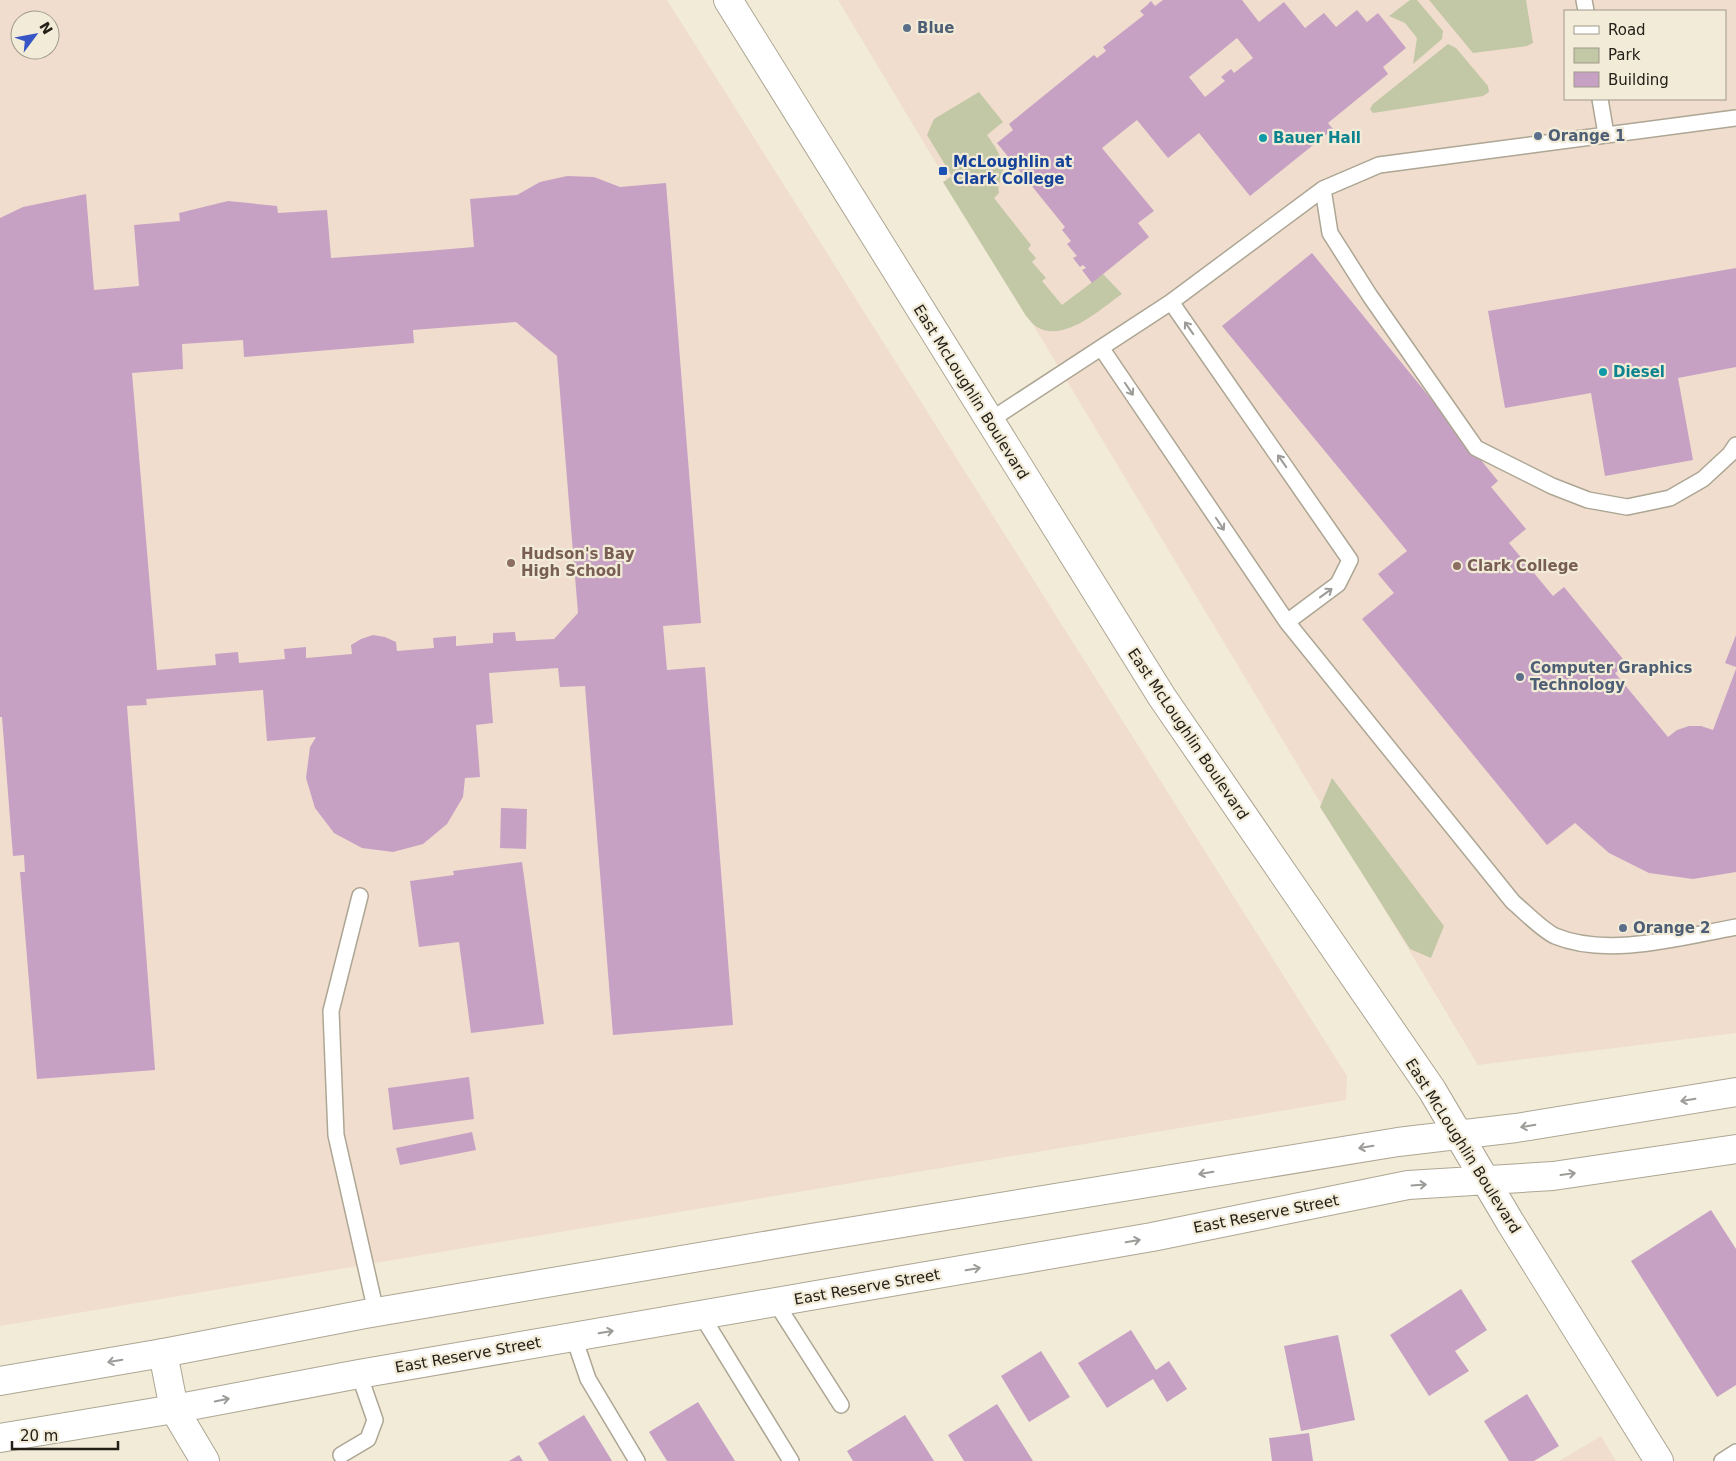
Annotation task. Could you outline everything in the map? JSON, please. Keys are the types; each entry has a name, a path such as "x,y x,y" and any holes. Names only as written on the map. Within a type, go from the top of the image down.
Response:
{"street":[{"name":"East McLoughlin Boulevard","path":"728,0 1162,698 1432,1090 1484,1180 1659,1461"},
{"path":"0,1381 163,1353 376,1312 1340,1151 1516,1128 1736,1092"},
{"name":"East Reserve Street","path":"0,1438 1152,1237 1408,1185 1553,1176 1736,1149"},
{"path":"163,1353 174,1409 205,1461"}],"lane":[{"path":"1600,100 1606,134"},
{"path":"989,421 1068,368 1102,349 1171,302 1322,189 1379,165 1736,118"},
{"path":"1322,189 1330,233 1370,296 1476,448 1552,486 1588,500 1627,507 1670,498 1703,478 1730,454 1736,445"},
{"path":"1171,302 1350,560 1338,584 1287,622"},
{"path":"1102,349 1287,622 1513,902 1554,936 1601,946 1623,946 1736,927"},
{"path":"360,896 331,1011 336,1135 376,1312"},
{"path":"776,1303 841,1405"},
{"path":"702,1316 791,1461"},
{"path":"574,1338 588,1379 637,1461"},
{"path":"341,1455 368,1439 375,1420 359,1374"},
{"path":"1722,1461 1736,1452"}],"shaded area":[{"name":"Hudson's Bay High School","path":"0,0 667,0 1347,1076 1346,1100 0,1326"},
{"name":"Clark College","path":"838,0 1736,0 1736,1033 1478,1065"},
{"path":"1601,1436 1616,1461 1559,1461"}],"green space":[{"path":"1410,0 1417,0 1443,31 1442,39 1413,64 1417,38 1405,23 1389,16"},
{"path":"1429,0 1526,0 1533,43 1527,46 1473,53"},
{"path":"1448,44 1456,48 1488,86 1489,92 1483,96 1373,113 1370,109 1373,104"},
{"path":"979,92 1003,122 987,135 998,152 1003,166 999,193 994,198 1031,245 1028,249 1036,258 1032,262 1046,278 1042,281 1062,305 1103,274 1122,294 1093,315 1070,328 1048,331 1037,327 1031,322 943,182 952,176 927,135 934,119"},
{"path":"1332,778 1444,926 1431,958 1410,949 1320,807"}],"building":[{"name":"Bauer Hall","path":"1163,0 1242,0 1259,22 1284,2 1305,28 1324,13 1336,27 1357,10 1367,22 1378,13 1406,48 1383,67 1388,74 1328,123 1333,129 1250,196 1199,133 1168,158 1137,120 1102,148 1154,211 1138,223 1149,237 1092,283 1082,270 1086,268 1083,265 1080,267 1073,258 1077,256 1067,244 1071,241 1062,230 1065,227 997,143 1013,130 1009,124 1094,55 1097,58 1106,51 1103,47 1144,15 1140,11 1151,1 1155,6","holes":["1237,38 1253,58 1234,73 1231,69 1221,77 1225,81 1205,97 1189,77"]},
{"path":"567,176 594,177 620,187 666,183 701,623 663,626 667,670 705,667 733,1025 613,1035 585,686 560,687 558,668 489,673 493,723 476,725 480,777 465,778 463,797 447,824 423,844 393,852 362,848 334,833 315,808 306,778 310,747 316,737 267,741 263,690 146,699 147,705 127,706 155,1070 37,1079 20,872 25,872 24,855 13,856 2,717 0,717 0,218 23,207 86,194 94,290 139,286 134,225 180,221 179,213 228,201 277,206 278,213 327,210 331,258 474,247 470,199 517,195 540,182","holes":["516,322 557,356 578,613 554,639 516,641 515,632 493,633 493,643 456,646 456,636 433,638 434,648 397,651 396,642 385,637 373,635 351,645 352,654 306,658 306,647 284,649 285,659 239,663 238,652 215,654 216,665 157,670 132,373 183,369 182,344 243,340 244,357 414,343 413,330"]},
{"path":"1312,253 1498,481 1491,487 1526,529 1509,543 1553,596 1564,587 1627,664 1615,673 1668,737 1677,730 1689,726 1701,726 1713,730 1736,669 1736,872 1693,879 1649,873 1609,853 1575,823 1547,845 1362,619 1394,593 1378,574 1407,551 1222,326"},
{"name":"Diesel","path":"1736,268 1736,367 1678,378 1693,460 1605,476 1591,393 1505,408 1488,311"},
{"path":"1736,635 1736,667 1725,663"},
{"path":"501,808 527,809 526,849 500,848"},
{"path":"522,862 544,1024 471,1033 459,942 419,947 410,881 454,875 453,871"},
{"path":"469,1077 474,1119 393,1130 388,1088"},
{"path":"472,1132 476,1150 400,1165 396,1148"},
{"path":"1711,1210 1736,1249 1736,1385 1717,1397 1631,1261"},
{"path":"1461,1289 1487,1330 1455,1351 1469,1371 1429,1396 1390,1335"},
{"path":"1131,1330 1156,1370 1169,1361 1187,1389 1167,1402 1153,1379 1107,1408 1078,1363"},
{"path":"1338,1335 1355,1420 1301,1431 1284,1346"},
{"path":"1041,1351 1070,1397 1029,1422 1001,1376"},
{"path":"1527,1394 1559,1446 1534,1461 1509,1461 1484,1421"},
{"path":"698,1402 735,1461 667,1461 649,1432"},
{"path":"997,1404 1033,1461 964,1461 948,1435"},
{"path":"584,1415 612,1461 549,1461 538,1443"},
{"path":"905,1415 934,1461 853,1461 847,1451"},
{"path":"1309,1433 1313,1461 1272,1461 1269,1438"},
{"path":"519,1455 523,1461 509,1461"}],"place":[{"name":"Blue","path":"907,28"},
{"name":"Orange 1","path":"1538,136"},
{"name":"Bauer Hall","path":"1263,138"},
{"name":"McLoughlin at Clark College","path":"943,171"},
{"name":"Diesel","path":"1603,372"},
{"name":"Hudson's Bay High School","path":"511,563"},
{"name":"Clark College","path":"1457,566"},
{"name":"Computer Graphics Technology","path":"1520,677"},
{"name":"Orange 2","path":"1623,928"}]}
